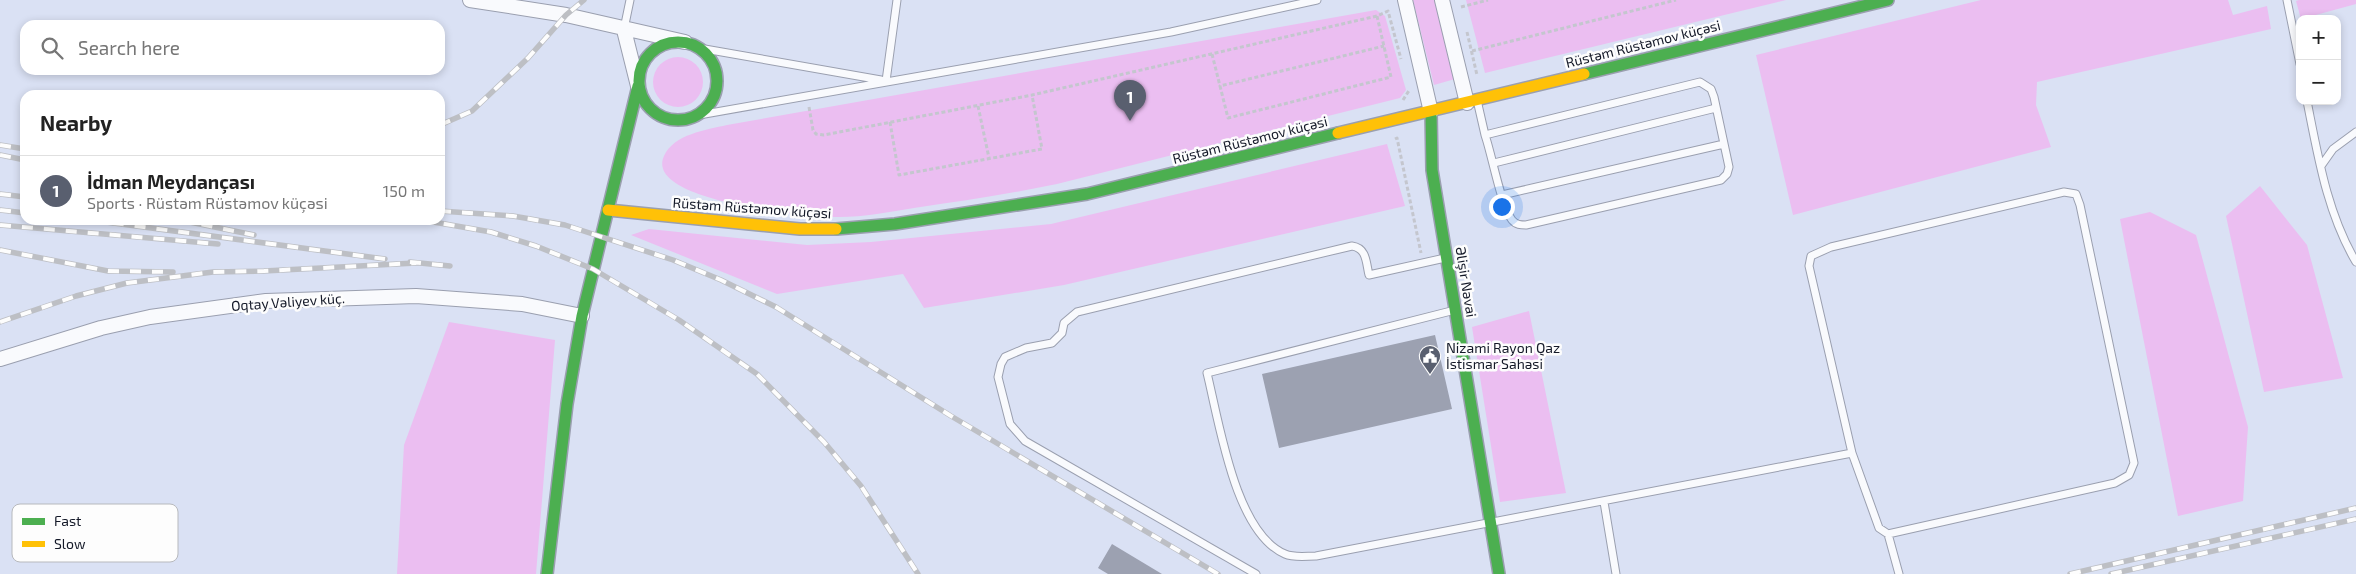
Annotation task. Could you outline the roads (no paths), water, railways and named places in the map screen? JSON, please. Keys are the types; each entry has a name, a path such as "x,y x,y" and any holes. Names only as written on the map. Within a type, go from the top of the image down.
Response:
{"street":[{"path":"470,0 566,15 624,30 685,42 699,48 711,59 717,73 717,89 710,104 699,115 684,120 668,120 654,113 643,101 624,30"},
{"path":"1404,0 1431,112"},
{"path":"1442,0 1472,102"},
{"name":"Rüstəm Rüstəmov küçəsi","path":"608,210 824,230 894,224 1096,192 1888,0"},
{"path":"547,574 567,404 582,316 638,86 639,71 645,58 656,48 670,42 685,42"},
{"name":"Əlişir Nəvai","path":"1431,112 1430,148 1432,170 1499,574"},
{"name":"Oqtay Vəliyev küç.","path":"0,359 101,328 150,317 266,301 416,296 522,304 582,316"}],"lane":[{"path":"624,30 630,0"},
{"path":"886,81 897,0"},
{"path":"699,115 1171,32 1317,0"},
{"path":"2287,0 2299,60"},
{"path":"699,48 886,81"},
{"path":"1472,102 1494,162 1502,195 1513,222 1519,225 1526,226 1721,180 1727,174 1730,167 1711,89 1700,82 1485,135"},
{"path":"2308,105 2330,205 2340,232 2356,262"},
{"path":"1494,162 1716,108"},
{"path":"2321,166 2332,149 2356,132"},
{"path":"1502,195 1724,144"},
{"path":"1888,534 2115,483 2129,475 2134,463 2080,205 2076,194 2064,192 2054,194 1831,248 1811,256 1809,266 1852,453 1879,528 1888,534 1899,574"},
{"path":"1256,574 1025,441 1010,424 998,377 1005,357 1026,348 1052,343 1062,333 1064,323 1077,312 1352,246 1364,251 1369,275 1446,258"},
{"path":"1455,310 1207,373 1236,490 1255,527 1285,554 1316,556 1852,453"},
{"path":"1604,502 1616,574"}],"railway":[{"path":"445,123 472,111 528,58 566,15 584,0"},
{"path":"0,145 20,148"},
{"path":"0,155 20,159"},
{"path":"0,194 20,196"},
{"path":"0,210 20,212"},
{"path":"445,211 513,216 565,225 673,260 721,280 776,307 951,416 1218,574"},
{"path":"445,224 491,232 536,246 593,269 679,320 757,374 824,442 861,486 918,574"},
{"path":"0,225 218,244"},
{"path":"129,225 385,259"},
{"path":"205,225 254,235"},
{"path":"0,250 108,271 173,272"},
{"path":"410,262 450,266"},
{"path":"0,322 76,296 127,283 213,272 416,263"},
{"path":"2070,574 2356,508"},
{"path":"2111,574 2356,519"}],"place":[{"name":"İdman Meydançası","path":"1130,121"},
{"name":"Nizami Rayon Qaz İstismar Sahəsi","path":"1430,375"}]}
